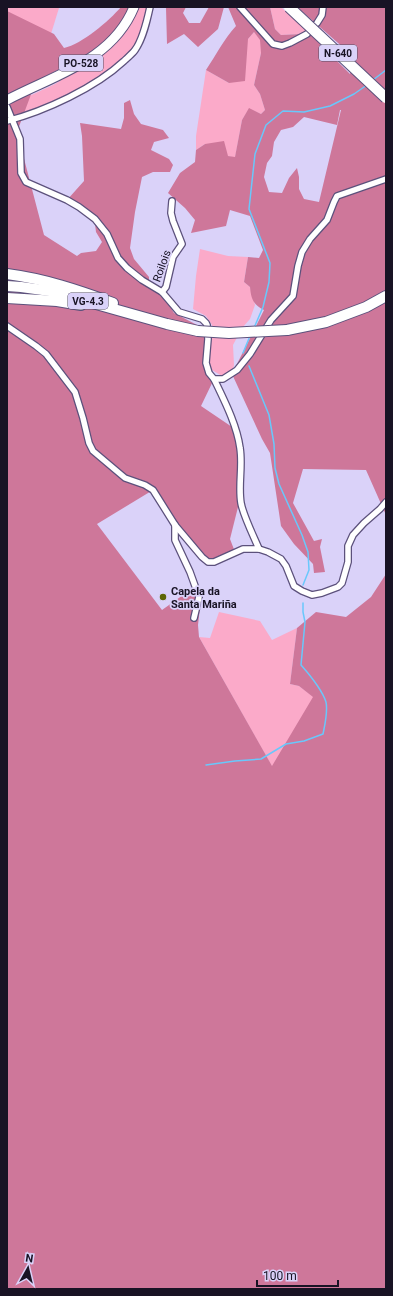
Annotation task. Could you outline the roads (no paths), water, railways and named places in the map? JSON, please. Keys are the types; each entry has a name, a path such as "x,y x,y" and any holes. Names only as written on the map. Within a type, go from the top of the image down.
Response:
{"highway":[{"name":"N-640","path":"289,7 386,98"},
{"path":"7,274 53,282 167,324"},
{"name":"VG-4.3","path":"7,286 50,291 167,324 198,331 229,333 287,330 326,322 366,307 386,296"},
{"path":"7,298 57,301 85,306 142,322 167,324"}],"main road":[{"name":"PO-528","path":"8,102 80,64 101,51 121,31 134,7"}],"street":[{"path":"10,120 63,99 94,83 117,67 135,50 143,33 150,7"},
{"path":"240,7 273,44 282,46 307,34 317,23 322,14 323,7"},
{"path":"8,102 10,120 20,139 21,173 26,182 67,200 95,219 107,234 118,258 127,268 142,280 162,292 179,312 202,319 207,325 208,338 206,363 227,406 239,440 241,505 259,549"},
{"path":"214,379 223,379 237,370 250,354 271,320 293,296 302,252 310,239 328,220 337,196 386,179"},
{"name":"Roilois","path":"162,292 166,287 173,257 182,244 173,221 171,212 172,200"},
{"path":"7,326 46,354 75,392 89,443 93,451 125,478 145,485 153,490 175,525 202,558 208,562 214,562 243,548 259,549 281,559 286,566 294,586 312,595 322,593 338,587 342,583 348,562 348,546 353,535 386,502"},
{"path":"175,525 175,540 190,572 199,597 194,618"}],"waterway":[{"path":"373,80 386,70"},
{"path":"254,328 263,307 269,282 270,263 249,209 255,154 266,125 283,111 304,112 330,106 354,94 367,85"},
{"path":"243,353 250,336"},
{"path":"249,366 269,415 274,444 275,468 279,484 308,552 309,570 303,585"},
{"path":"206,765 261,759 286,744 304,741 323,734 327,706 326,702 318,687 301,665 305,622 303,603"}],"place":[{"name":"Capela da Santa Mariña","path":"163,597"}]}
